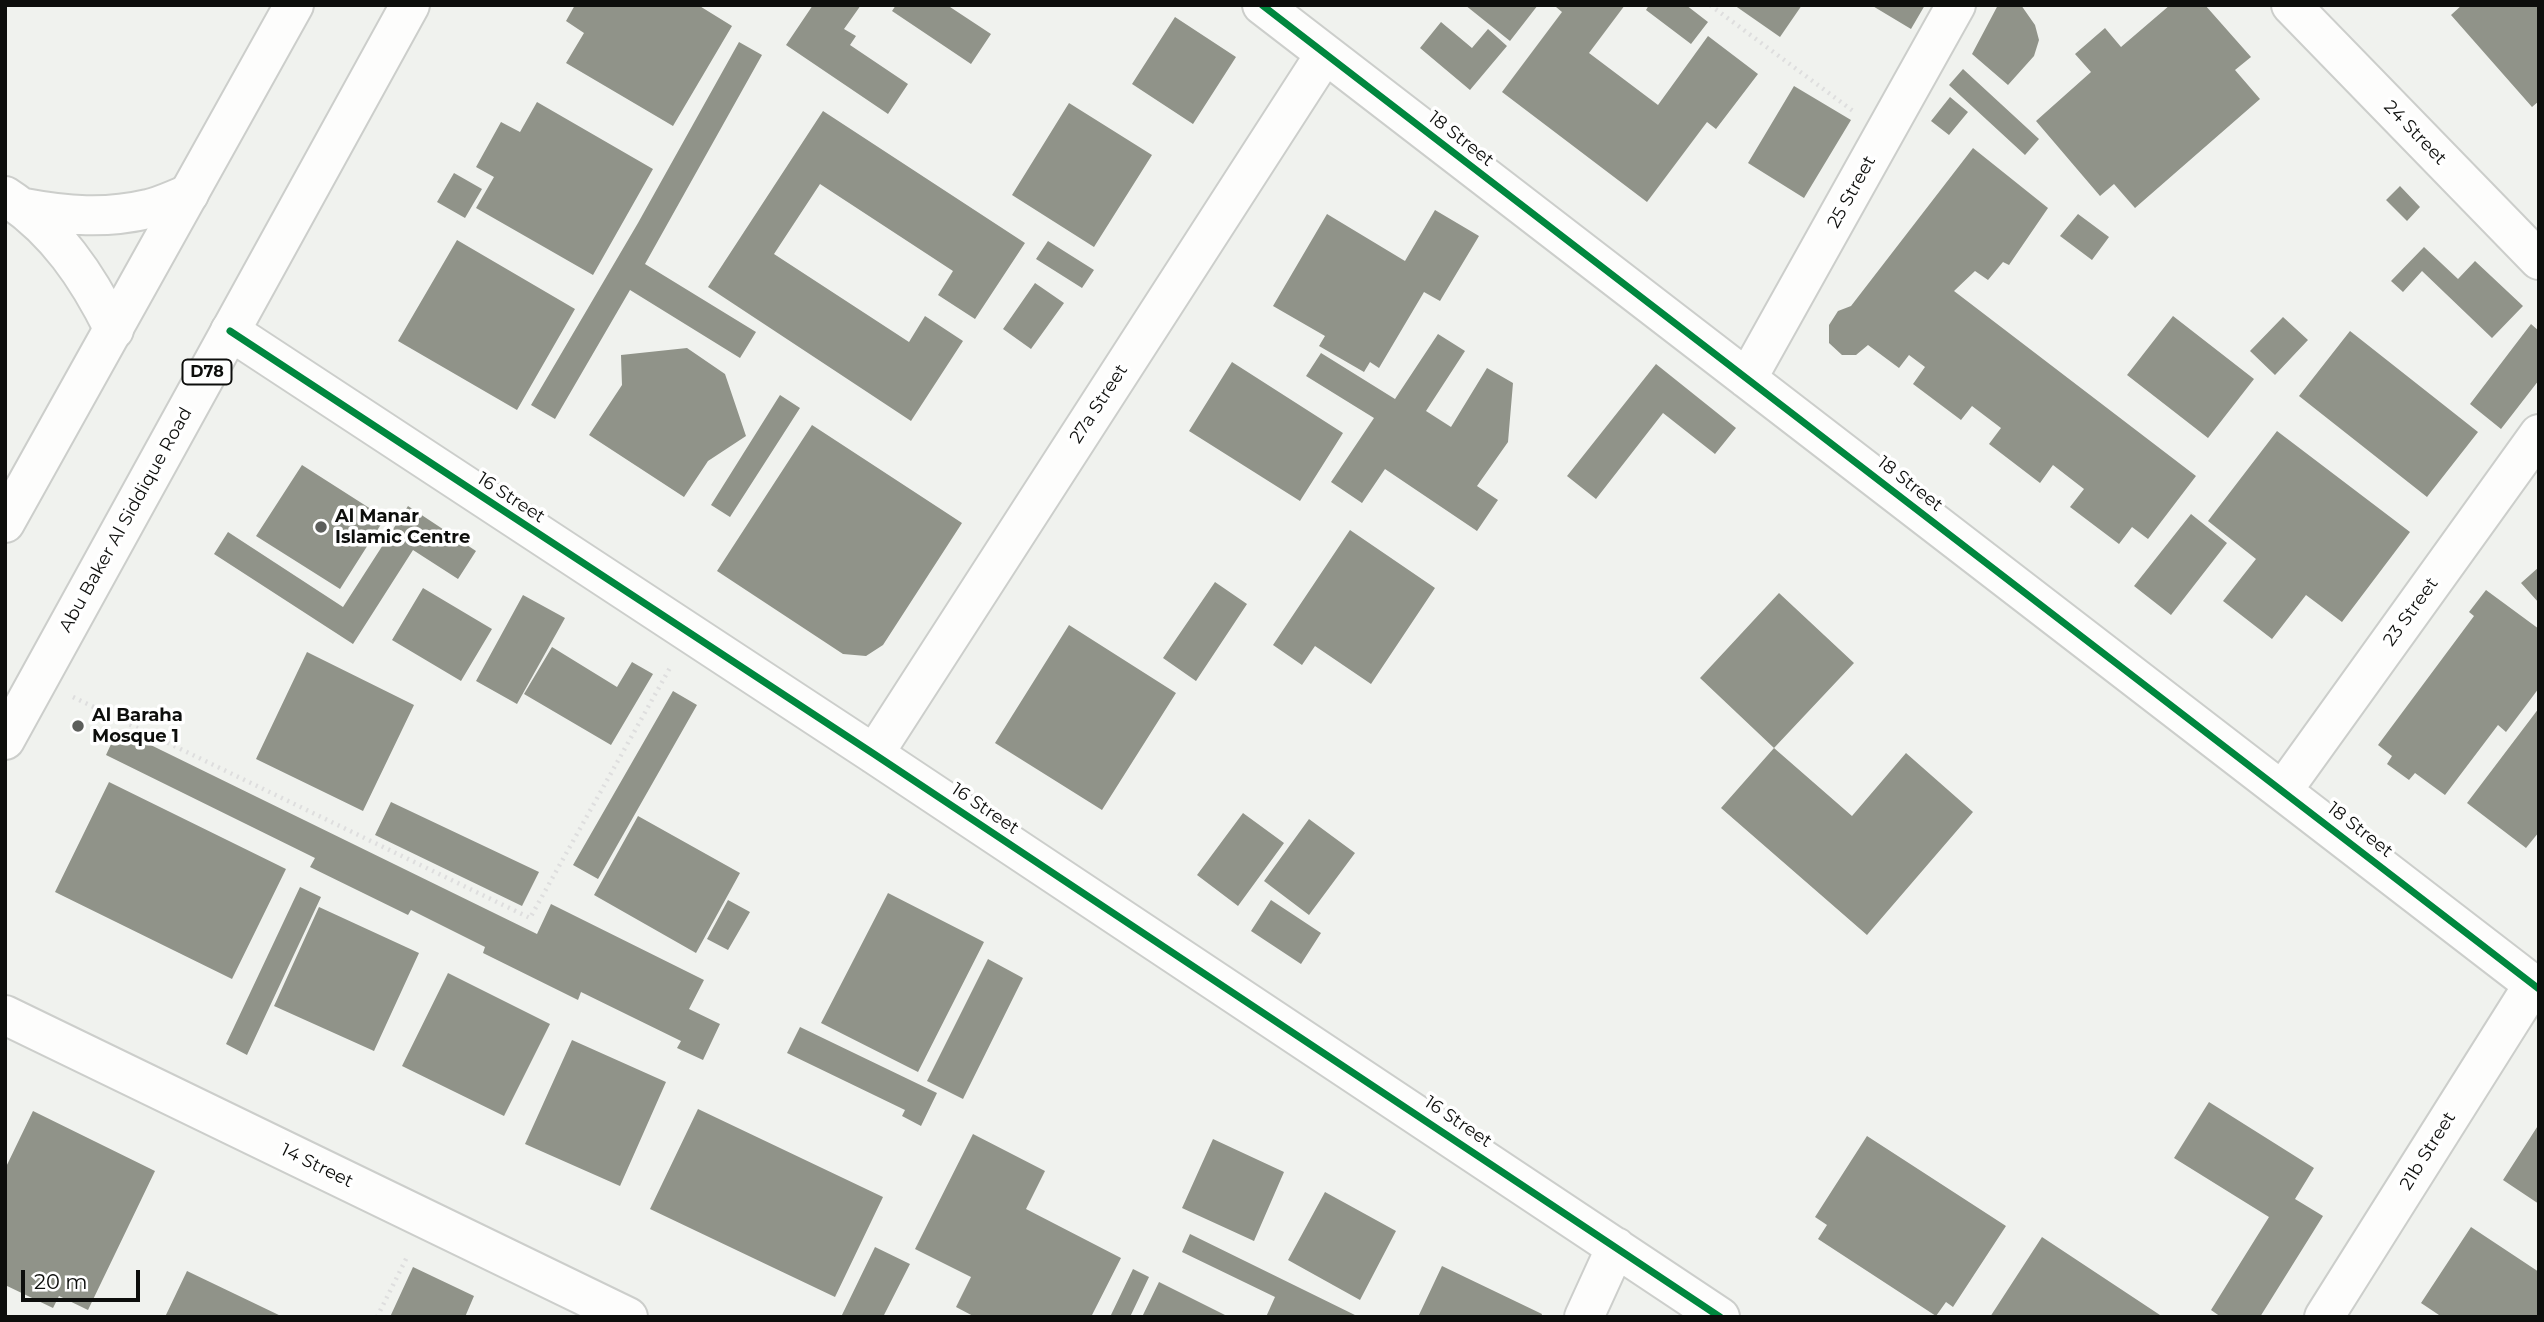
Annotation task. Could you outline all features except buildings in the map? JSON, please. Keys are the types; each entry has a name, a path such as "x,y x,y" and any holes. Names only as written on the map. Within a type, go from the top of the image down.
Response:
{"street":[{"path":"5,523 294,5"},
{"name":"Abu Baker Al Siddique Road","path":"5,740 410,5"},
{"name":"18 Street","path":"1262,5 2536,987"},
{"name":"25 Street","path":"1747,379 1956,5"},
{"name":"24 Street","path":"2291,5 2539,260"},
{"name":"27a Street","path":"874,754 1325,54"},
{"path":"15,202 66,216 108,216 149,209 189,194"},
{"path":"15,202 52,234 77,264 114,330"},
{"name":"16 Street","path":"230,331 874,754 1720,1317"},
{"name":"23 Street","path":"2283,790 2539,434"},
{"name":"21b Street","path":"2324,1317 2536,987"},
{"name":"14 Street","path":"5,1016 628,1317"},
{"path":"1584,1317 1616,1247"}],"path":[{"path":"1710,5 1884,134"},
{"path":"38,680 530,918 689,634"},
{"path":"377,1317 426,1219"}],"cycle path":[{"path":"1262,5 2539,989"},
{"path":"230,331 874,754 1720,1317"}],"place":[{"name":"Al Manar Islamic Centre","path":"321,527"},
{"name":"Al Baraha Mosque 1","path":"78,726"}]}
